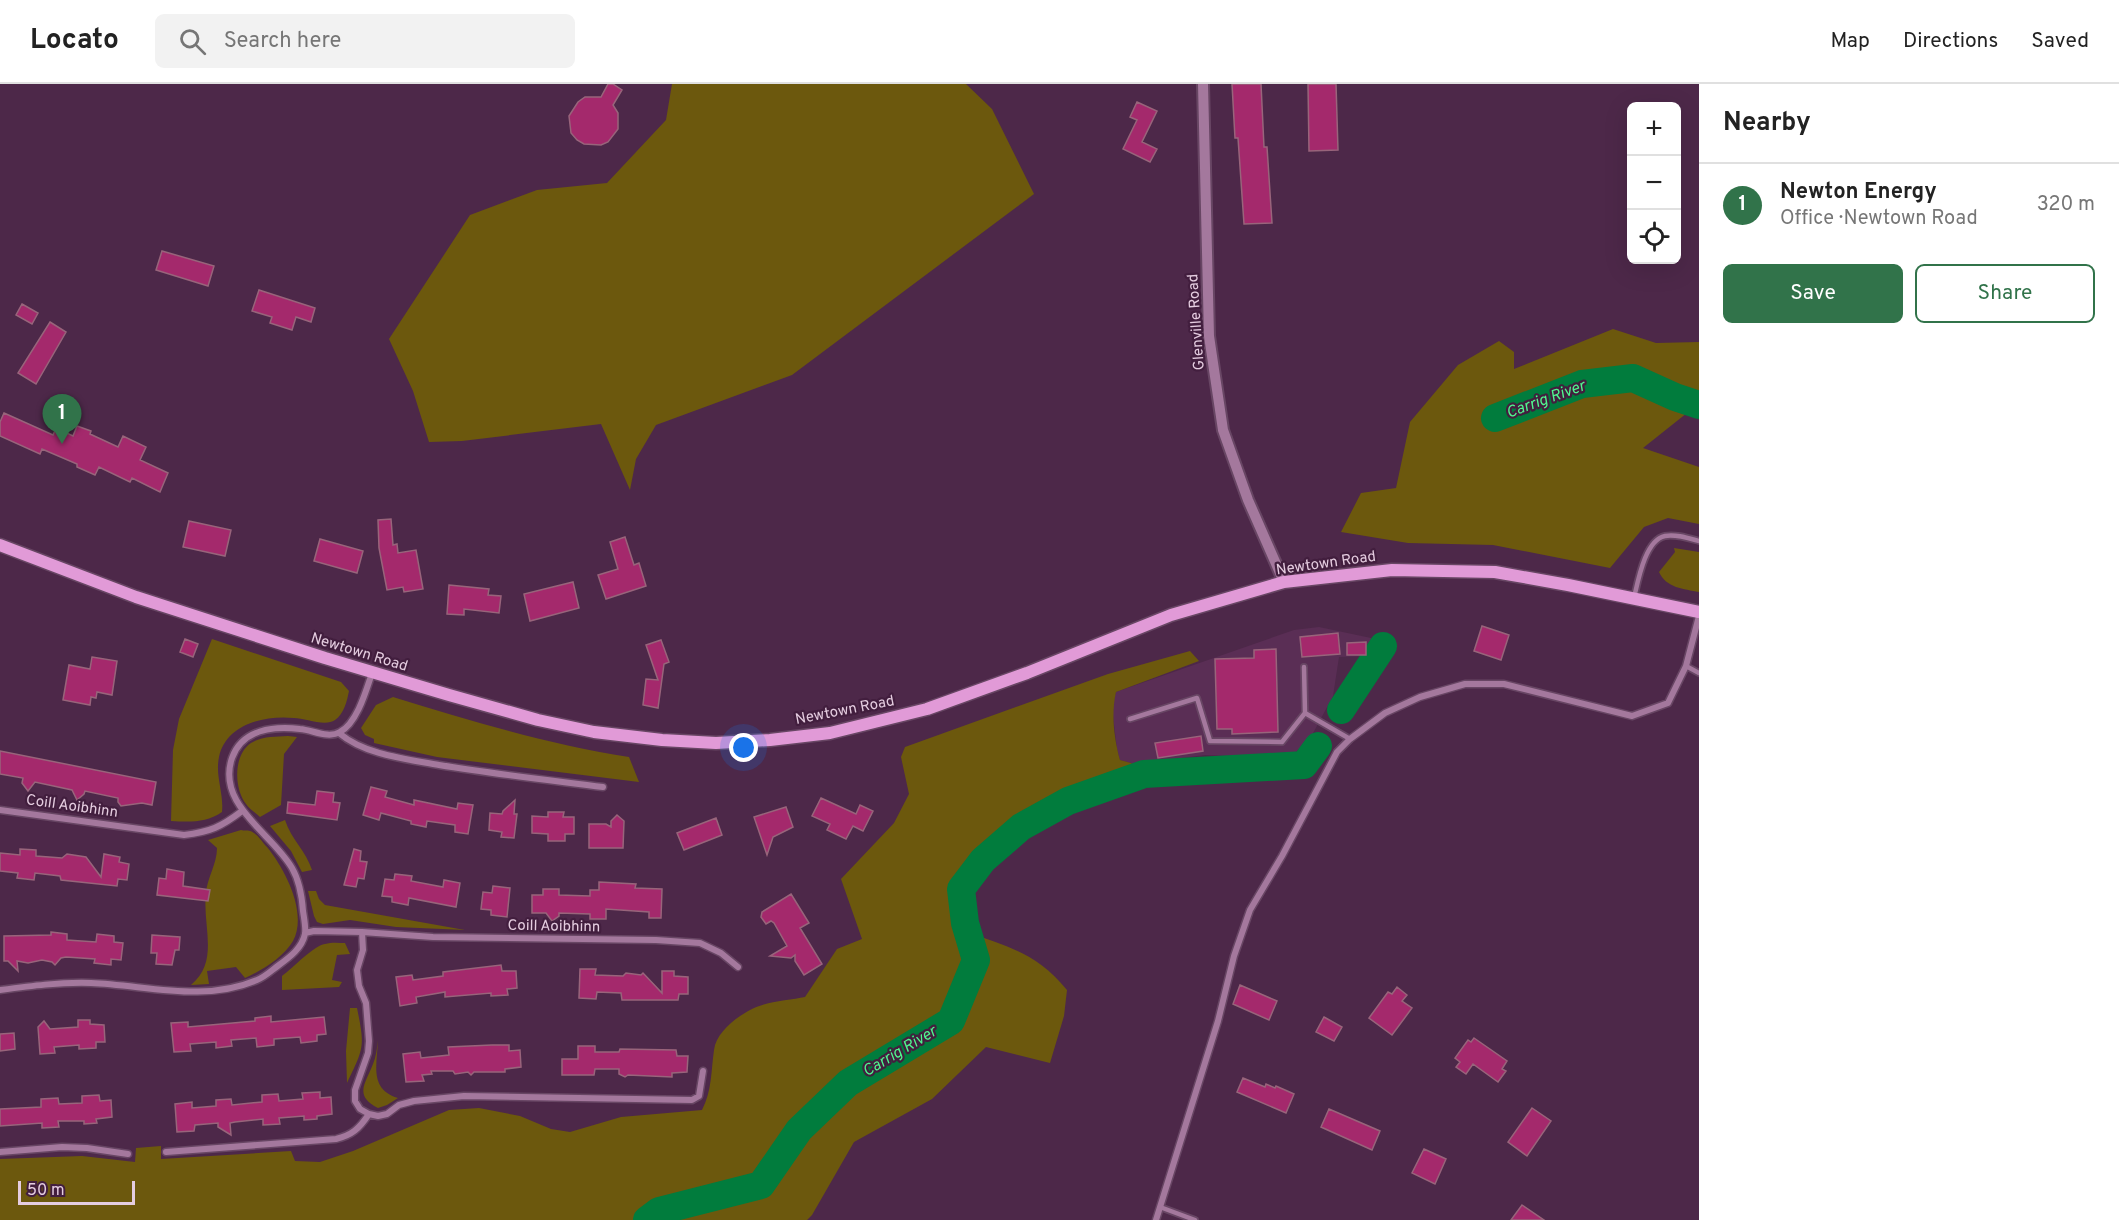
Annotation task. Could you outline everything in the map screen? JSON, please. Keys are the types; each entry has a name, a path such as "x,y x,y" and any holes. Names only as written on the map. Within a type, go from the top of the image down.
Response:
{"main road":[{"name":"Newtown Road","path":"0,545 136,597 372,673 538,720 594,732 662,740 716,743 830,733 927,709 1027,673 1171,615 1284,582 1392,570 1495,573 1634,598 1699,614"}],"street":[{"name":"Glenville Road","path":"1203,84 1209,336 1223,430 1248,500 1284,582"},
{"path":"1156,1220 1218,1021 1234,956 1250,910 1282,856 1336,752 1385,713 1420,697 1465,684 1504,684 1632,716 1668,703 1686,666 1699,614"},
{"path":"0,990 61,983 93,983 200,992 229,989 259,980 292,955 300,945 305,933 302,897 293,869 278,847 242,811 229,782 229,769 237,746 249,735 266,729 302,729 328,735 339,733 348,726 361,704 372,673"},
{"path":"339,733 347,740 368,749 414,760 497,775 603,787"},
{"name":"Coill Aoibhinn","path":"0,810 184,835 207,832 225,825 242,811"},
{"name":"Coill Aoibhinn","path":"305,933 314,931 362,932 433,937 656,940 700,943 721,953 738,967"},
{"path":"362,932 363,950 357,970 359,986 366,1003 369,1041 368,1053 355,1090 355,1101 369,1114 378,1116 387,1114 399,1106 414,1101 464,1096 692,1100 699,1096 703,1071"},
{"path":"166,1152 336,1139 350,1136 360,1128 369,1114"},
{"path":"0,1152 87,1148 128,1154"}],"lane":[{"path":"1634,598 1649,549 1655,541 1664,536 1699,541"},
{"path":"1686,666 1699,673"},
{"path":"1130,719 1197,698 1210,741 1282,742 1305,713 1304,667"},
{"path":"1305,713 1350,739"},
{"path":"1160,1207 1195,1220"}],"shaded area":[{"path":"672,84 966,84 992,109 1034,194 792,375 656,425 636,459 630,490 601,424 462,441 429,442 413,391 389,339 470,215 537,190 607,183 666,120"},
{"path":"1613,329 1656,343 1699,342 1699,414 1687,413 1643,448 1699,467 1699,524 1668,518 1644,527 1610,568 1493,545 1408,543 1341,532 1361,493 1396,488 1410,422 1458,365 1499,341 1514,352 1514,369"},
{"path":"1674,548 1699,552 1699,592 1671,585 1659,572 1675,552"},
{"path":"1319,627 1371,638 1369,656 1339,657 1333,696 1312,735 1294,754 1283,758 1205,755 1158,761 1140,771 1131,763 1120,760 1112,707 1116,692 1294,630"},
{"path":"212,639 341,682 349,691 341,714 331,722 283,717 259,720 238,729 223,746 219,757 222,812 204,820 171,821 173,750 179,719"},
{"path":"1190,651 1199,661 1116,692 1114,726 1120,760 1131,763 1144,774 1079,798 1041,817 1004,844 961,889 968,932 1034,960 1067,990 1064,1016 1050,1063 986,1047 932,1099 854,1142 807,1220 0,1220 0,1159 82,1156 135,1162 136,1148 161,1146 161,1159 291,1151 295,1161 320,1162 353,1151 449,1110 479,1108 520,1116 551,1129 570,1132 621,1117 702,1110 709,1088 714,1050 718,1038 727,1027 755,1007 805,997 837,949 862,939 841,879 894,823 909,794 901,757 905,747 1108,674"},
{"path":"393,697 539,739 629,757 639,782 437,757 374,743 374,739 365,735 361,728 376,705"},
{"path":"269,737 297,737 284,754 281,805 260,817 247,806 239,790 237,772 241,755 245,748 255,741"},
{"path":"285,820 312,870 302,872 291,851 270,826"},
{"path":"241,830 253,832 281,867 296,905 297,930 293,941 284,953 251,975 245,978 236,967 207,971 209,984 191,985 200,976 207,954 206,893 217,848 208,840"},
{"path":"308,891 316,891 319,899 325,905 465,930 396,927 350,920 323,924 317,922 314,916"},
{"path":"345,943 350,954 337,955 332,980 342,982 339,987 282,990 282,976 309,953 325,944"},
{"path":"350,1008 357,1008 362,1040 360,1054 347,1083 346,1051"},
{"path":"378,1040 376,1067 379,1082 382,1089 398,1098 378,1108 366,1098 364,1088 375,1058"}],"building":[{"path":"608,84 613,84 622,90 613,105 618,113 618,129 608,142 601,145 584,144 571,133 569,116 578,102 585,97 601,97"},
{"path":"1232,84 1261,84 1264,147 1267,147 1272,223 1244,224"},
{"path":"1308,84 1336,84 1338,150 1309,151"},
{"path":"1137,102 1157,111 1142,142 1157,149 1150,162 1123,149 1137,120 1130,117"},
{"path":"162,251 214,266 208,286 156,270"},
{"path":"259,290 315,308 311,322 296,317 292,330 270,323 272,317 252,311"},
{"path":"22,304 38,313 32,324 16,315"},
{"path":"50,322 66,332 36,384 18,373"},
{"path":"4,413 53,435 56,428 73,436 77,426 91,431 90,434 118,447 123,436 146,447 140,460 168,473 160,492 132,478 130,482 99,467 95,475 77,467 77,464 42,449 40,454 0,436 0,422"},
{"path":"391,519 393,545 397,544 398,553 416,550 423,589 404,592 403,587 387,590 379,548 378,520"},
{"path":"189,521 231,530 225,556 183,547"},
{"path":"625,537 634,565 639,563 646,586 606,599 598,575 618,569 610,542"},
{"path":"320,539 363,551 357,573 314,561"},
{"path":"573,582 579,608 530,621 524,594"},
{"path":"449,585 489,589 488,595 501,596 499,613 464,609 464,615 447,614"},
{"path":"1482,626 1509,635 1501,660 1474,651"},
{"path":"1338,633 1340,654 1302,657 1300,637"},
{"path":"185,639 198,644 193,657 180,652"},
{"path":"661,640 669,662 664,664 658,708 643,705 646,679 658,680 646,645"},
{"path":"1366,642 1366,655 1347,655 1347,643"},
{"path":"1276,649 1278,732 1232,734 1232,729 1217,729 1215,659 1254,658 1254,650"},
{"path":"92,657 117,661 112,695 97,692 96,698 91,697 90,705 63,700 69,665 90,669"},
{"path":"1201,736 1203,751 1158,758 1155,743"},
{"path":"0,751 156,782 152,805 142,803 121,806 118,798 85,791 77,800 72,790 35,782 28,791 22,783 23,778 0,774"},
{"path":"371,787 387,791 385,797 414,805 414,800 457,809 458,803 473,805 468,834 455,832 455,825 427,821 426,827 381,813 379,820 363,815"},
{"path":"317,791 334,793 333,802 340,803 337,820 287,813 288,802 315,805"},
{"path":"821,798 856,814 860,805 873,811 863,831 853,826 846,839 827,830 830,824 812,816"},
{"path":"515,800 514,814 517,814 514,838 501,837 502,832 489,830 490,813 502,814"},
{"path":"786,807 793,827 773,837 767,855 754,817"},
{"path":"548,812 564,812 563,817 574,817 574,834 565,834 565,841 548,841 548,834 532,833 532,816 548,817"},
{"path":"617,815 624,821 623,848 589,848 589,824 606,824 611,827 611,821"},
{"path":"716,818 722,835 684,850 677,833"},
{"path":"20,849 36,850 36,856 62,858 67,854 86,857 101,877 104,854 120,857 119,862 129,864 127,880 118,879 117,886 61,880 60,876 35,873 34,880 17,878 18,873 0,871 0,853 20,855"},
{"path":"354,849 361,851 360,861 367,862 364,879 358,878 356,887 344,885"},
{"path":"167,869 184,872 183,886 210,890 208,901 157,895 159,878 166,879"},
{"path":"395,874 412,876 411,881 443,887 444,880 460,883 456,907 409,898 408,905 392,902 392,897 382,896 385,879 394,880"},
{"path":"599,882 636,884 635,888 662,889 661,918 649,918 649,912 606,909 606,919 590,919 590,914 559,913 559,916 552,921 546,913 532,913 532,895 543,895 543,889 559,889 559,895 590,896 590,890 599,890"},
{"path":"493,886 510,888 507,917 491,915 491,910 481,909 483,892 492,893"},
{"path":"791,894 809,923 800,928 822,964 804,975 795,961 795,955 791,958 770,956 787,946 774,923 771,921 766,924 761,917 762,912"},
{"path":"51,932 67,934 67,940 96,942 97,934 114,936 114,942 123,943 121,960 111,959 111,965 94,963 95,959 66,957 61,958 55,965 42,960 28,963 17,961 18,971 8,961 4,961 4,936 51,935"},
{"path":"152,935 180,937 179,950 175,950 172,965 156,964 157,953 151,953"},
{"path":"501,965 502,971 516,971 517,988 507,989 508,995 491,996 491,993 445,997 445,992 416,997 417,1003 400,1006 396,977 412,975 413,980 443,976 443,972"},
{"path":"580,969 596,969 595,975 623,976 626,973 641,975 643,973 662,993 662,971 674,971 674,976 688,977 688,994 679,994 678,1000 622,1000 621,993 597,992 596,999 579,998"},
{"path":"1240,985 1277,1001 1269,1020 1233,1004"},
{"path":"1397,987 1407,995 1402,1001 1412,1008 1392,1035 1369,1018 1388,992 1392,994"},
{"path":"271,1016 271,1022 324,1017 326,1034 317,1035 317,1041 301,1043 300,1037 274,1039 274,1045 257,1047 256,1038 231,1040 232,1046 216,1048 216,1042 190,1044 191,1051 174,1052 171,1023 188,1022 188,1027 255,1021 255,1018"},
{"path":"1324,1017 1342,1027 1334,1041 1316,1032"},
{"path":"78,1020 90,1020 90,1024 104,1025 105,1042 96,1042 96,1048 79,1049 79,1045 54,1047 55,1053 40,1054 38,1027 44,1021 50,1029 78,1027"},
{"path":"14,1033 15,1049 0,1051 0,1034"},
{"path":"1474,1038 1507,1061 1502,1069 1506,1071 1498,1082 1473,1064 1466,1074 1456,1067 1460,1062 1455,1058 1468,1040 1471,1042"},
{"path":"509,1045 509,1051 520,1050 521,1067 505,1069 505,1072 474,1072 471,1075 468,1072 455,1074 453,1071 431,1071 432,1074 422,1075 424,1081 406,1082 403,1054 420,1052 421,1058 449,1055 448,1047"},
{"path":"578,1046 595,1046 595,1052 619,1052 620,1049 676,1050 677,1056 688,1056 687,1072 672,1073 672,1077 628,1075 625,1077 619,1074 619,1069 595,1069 594,1075 562,1075 562,1059 578,1059"},
{"path":"1243,1078 1265,1087 1266,1084 1275,1088 1276,1086 1294,1094 1286,1113 1237,1092"},
{"path":"320,1092 320,1098 331,1097 332,1114 317,1116 317,1119 304,1120 304,1116 279,1118 280,1124 263,1125 263,1119 235,1122 230,1123 231,1135 218,1127 218,1123 195,1125 194,1131 177,1132 175,1104 192,1102 192,1108 216,1106 216,1100 231,1099 232,1105 262,1102 262,1095 278,1094 279,1101 303,1099 302,1093"},
{"path":"99,1095 100,1101 111,1100 112,1117 96,1119 97,1123 58,1121 59,1127 42,1128 42,1123 0,1126 0,1109 41,1107 41,1099 58,1098 59,1104 82,1103 82,1096"},
{"path":"1532,1108 1551,1121 1527,1156 1508,1142"},
{"path":"1329,1109 1380,1131 1372,1150 1321,1127"},
{"path":"1424,1149 1446,1159 1435,1184 1412,1173"},
{"path":"1522,1205 1544,1220 1511,1220"}],"waterway":[{"name":"Carrig River","path":"1495,418 1582,384 1633,378 1699,405"},
{"name":"Carrig River","path":"1341,710 1383,646"},
{"name":"Carrig River","path":"647,1220 659,1211 761,1185 799,1130 848,1083 951,1021 976,960 965,923 961,889 983,860 1021,827 1068,801 1144,774 1304,765 1318,746"}],"place":[{"name":"Newton Energy","path":"62,444"}]}
